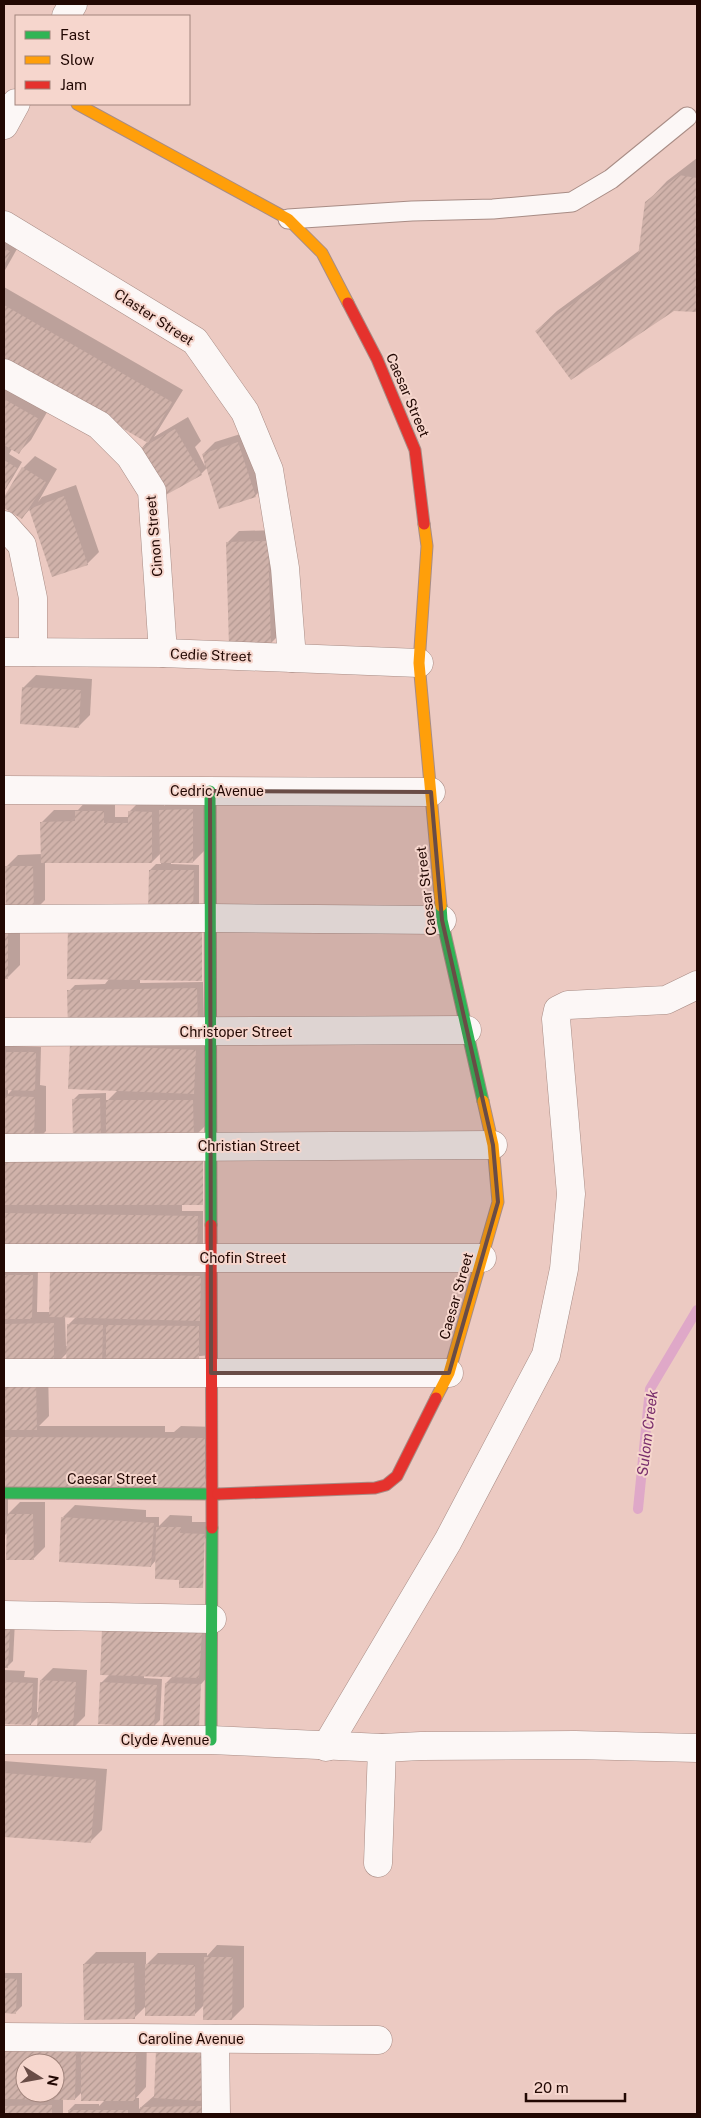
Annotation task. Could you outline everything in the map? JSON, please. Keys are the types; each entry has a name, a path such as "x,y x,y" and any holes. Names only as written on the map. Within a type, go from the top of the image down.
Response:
{"street":[{"path":"67,15 73,4"},
{"path":"4,125 15,105"},
{"name":"Caesar Street","path":"4,1494 211,1494 375,1488 386,1485 397,1476 449,1373 498,1202 494,1145 442,920 419,663 427,546 415,450 377,359 322,253 288,219 79,105"},
{"name":"Claster Street","path":"4,225 195,341 245,412 269,470 285,568 292,658"},
{"name":"Cinon Street","path":"4,374 99,425 130,456 152,491 163,653"},
{"path":"4,525 22,545 33,598 33,652"},
{"name":"Cedie Street","path":"4,652 163,653 419,663"},
{"name":"Cedric Avenue","path":"4,790 431,792"},
{"path":"210,791 211,1740"},
{"path":"4,919 442,920"},
{"path":"326,1747 448,1541 546,1355 564,1268 571,1194 556,1019 558,1010 568,1005 666,1000 697,985"},
{"name":"Christoper Street","path":"4,1032 467,1030"},
{"name":"Christian Street","path":"4,1148 494,1145"},
{"name":"Chofin Street","path":"4,1258 482,1258"},
{"path":"4,1373 449,1373"},
{"path":"4,1615 212,1619"},
{"name":"Clyde Avenue","path":"4,1740 211,1740 326,1747 382,1748 575,1745 697,1748"},
{"path":"378,1863 382,1748"},
{"name":"Caroline Avenue","path":"4,2037 378,2040"},
{"path":"215,2039 216,2114"}],"lane":[{"path":"288,219 412,211 493,209 572,202 611,179 687,117"}],"highlighted area":[{"path":"210,791 431,792 442,920 493,1145 498,1202 449,1373 211,1373"}],"building":[{"path":"679,175 697,178 697,312 674,311 571,380 535,331 638,256 645,202"},
{"path":"4,248 11,252 4,265"},
{"path":"4,305 172,402 148,443 4,360"},
{"path":"4,399 39,419 19,454 4,445"},
{"path":"175,429 202,475 164,496 138,450"},
{"path":"238,442 256,497 219,509 202,454"},
{"path":"4,460 17,468 4,490"},
{"path":"22,467 46,482 22,519 4,508 4,497"},
{"path":"64,496 88,565 52,577 29,509"},
{"path":"268,541 271,645 229,647 226,542"},
{"path":"22,687 81,690 79,728 20,724"},
{"path":"193,809 193,863 160,863 159,810"},
{"path":"75,811 104,811 104,823 128,823 128,811 152,812 152,863 41,863 40,822 75,821"},
{"path":"5,866 33,866 34,913 6,914"},
{"path":"149,870 194,870 193,913 148,913"},
{"path":"68,925 202,931 202,981 67,979"},
{"path":"4,932 8,932 8,979 4,979"},
{"path":"197,988 198,1027 68,1029 67,990"},
{"path":"70,1044 196,1050 194,1094 68,1089"},
{"path":"6,1052 36,1052 35,1091 4,1090"},
{"path":"4,1096 35,1097 34,1144 4,1143"},
{"path":"100,1098 101,1140 73,1141 72,1099"},
{"path":"106,1100 193,1100 194,1139 106,1139"},
{"path":"4,1157 203,1158 203,1205 4,1205"},
{"path":"4,1213 198,1216 197,1257 4,1254"},
{"path":"50,1272 201,1276 200,1321 49,1317"},
{"path":"4,1275 33,1275 32,1319 4,1319"},
{"path":"54,1323 54,1367 4,1368 4,1324"},
{"path":"67,1324 103,1325 102,1368 66,1367"},
{"path":"106,1325 199,1326 199,1368 106,1367"},
{"path":"4,1381 36,1381 37,1430 4,1430"},
{"path":"4,1437 205,1438 205,1491 4,1490"},
{"path":"7,1514 33,1514 34,1560 6,1560"},
{"path":"61,1517 154,1523 151,1567 59,1562"},
{"path":"156,1527 181,1527 180,1533 205,1534 203,1588 179,1588 179,1580 155,1579"},
{"path":"4,1626 10,1627 8,1668 4,1668"},
{"path":"102,1629 202,1633 199,1678 100,1675"},
{"path":"40,1680 76,1682 73,1729 37,1727"},
{"path":"4,1682 33,1683 31,1725 4,1724"},
{"path":"100,1682 157,1685 154,1727 98,1724"},
{"path":"165,1683 201,1684 199,1727 163,1726"},
{"path":"4,1773 96,1780 91,1843 4,1837"},
{"path":"204,1957 233,1957 232,2020 203,2020"},
{"path":"134,1963 135,2019 84,2020 83,1964"},
{"path":"145,1964 195,1965 195,2016 145,2016"},
{"path":"4,1978 17,1979 16,2014 4,2013"},
{"path":"81,2046 136,2046 135,2101 81,2101"},
{"path":"4,2048 76,2049 75,2100 65,2100 65,2053 15,2053 15,2099 4,2099"},
{"path":"156,2049 204,2051 202,2101 154,2098"},
{"path":"52,2105 52,2114 4,2114 4,2106"},
{"path":"204,2106 204,2114 140,2114 140,2107"},
{"path":"68,2110 128,2110 128,2114 68,2114"}],"waterway":[{"name":"Sulom Creek","path":"638,1509 650,1389 697,1310"}],"traffic: fast":[{"path":"210,791 211,1225"},
{"path":"441,906 442,920 483,1101"},
{"path":"4,1493 218,1494"},
{"path":"211,1740 212,1528"}],"traffic: slow":[{"path":"79,105 288,219 322,253 348,303"},
{"path":"424,524 427,546 419,663 441,906"},
{"path":"436,1398 449,1373 498,1202 493,1145 483,1101"}],"traffic: jam":[{"path":"348,303 377,359 415,450 424,524"},
{"path":"211,1225 212,1528"},
{"path":"218,1494 375,1488 386,1485 397,1476 436,1398"}]}
